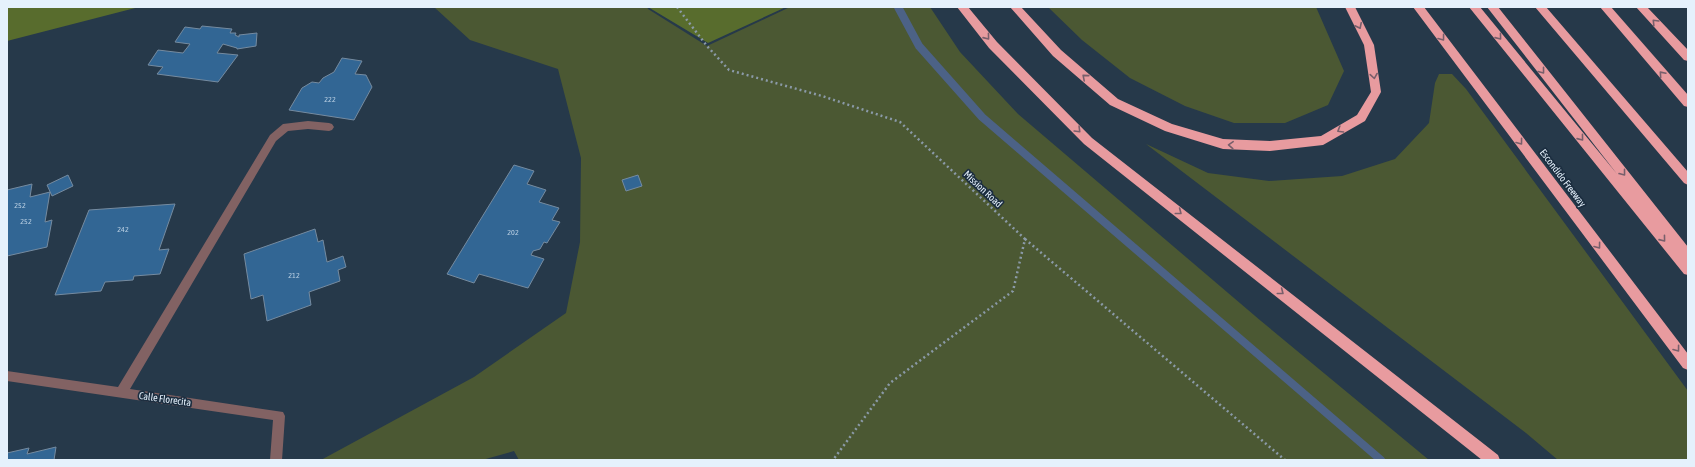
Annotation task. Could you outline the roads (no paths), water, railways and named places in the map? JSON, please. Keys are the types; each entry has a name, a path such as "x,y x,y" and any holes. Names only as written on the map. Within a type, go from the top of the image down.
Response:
{"highway":[{"path":"962,7 993,45 1088,141 1493,460"},
{"path":"1015,7 1057,53 1114,102 1169,128 1223,144 1270,146 1324,140 1361,118 1376,92 1369,45 1350,7"},
{"name":"Escondido Freeway","path":"1418,7 1688,364"},
{"path":"1474,7 1688,270"},
{"path":"1492,7 1688,256"},
{"path":"1540,7 1688,180"},
{"path":"1549,7 1688,180"},
{"path":"1605,7 1688,103"},
{"path":"1641,7 1688,56"}],"street":[{"path":"121,393 273,138 286,127 308,125 329,127"},
{"name":"Calle Florecita","path":"7,376 279,416 276,460"}],"waterway":[{"path":"898,7 919,46 982,117 1381,460"}]}
